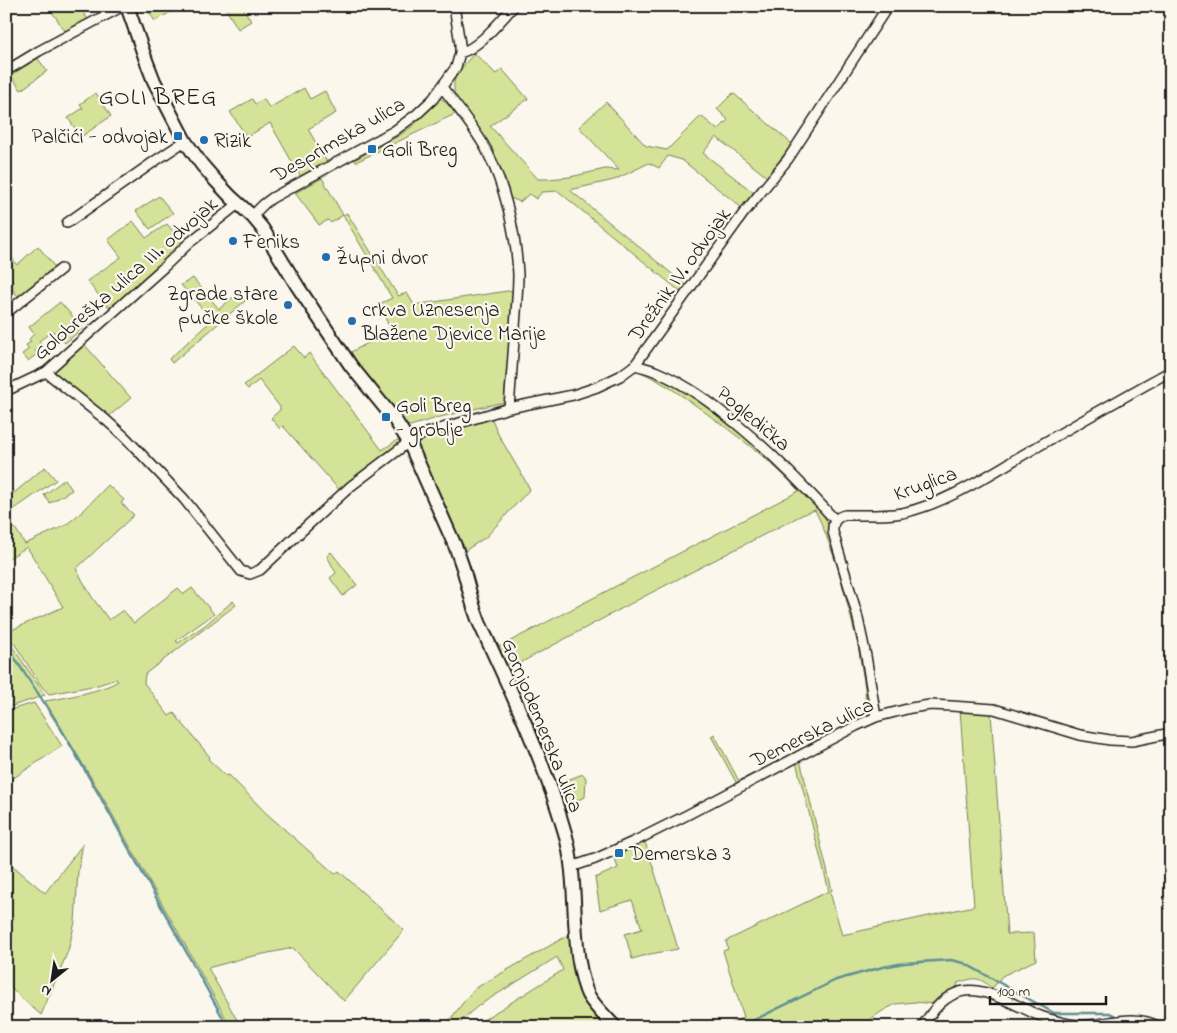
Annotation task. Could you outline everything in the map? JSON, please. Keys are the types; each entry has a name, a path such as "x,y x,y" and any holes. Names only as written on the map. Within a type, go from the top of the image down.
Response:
{"street":[{"path":"6,71 123,6"},
{"name":"Gornjodemerska ulica","path":"127,6 154,81 186,141 216,182 262,228 298,287 351,366 409,442 456,548 474,608 519,708 548,783 566,836 571,867 576,940 582,977 588,995 596,1007 615,1027"},
{"name":"Desprimska ulica","path":"252,216 272,198 394,131 417,114 432,99 456,67 460,53 454,6"},
{"path":"460,53 476,45 514,6"},
{"name":"Drežnik IV. odvojak","path":"46,372 106,420 124,437 184,499 241,571 247,574 254,573 260,570 337,498 409,442 423,434 509,408 573,395 597,387 620,376 635,365 743,214 788,159 888,6"},
{"path":"442,87 467,120 485,148 495,169 506,202 514,239 518,293 509,408"},
{"path":"67,223 186,141"},
{"name":"Golobreška ulica III. odvojak","path":"6,391 46,372 164,268 189,243 238,204"},
{"path":"6,313 61,269"},
{"name":"Pogledička","path":"635,365 656,371 680,383 718,409 779,461 835,520"},
{"name":"Kruglica","path":"835,520 845,515 886,515 902,512 916,509 947,497 1171,371"},
{"path":"835,520 833,526 834,540 849,583 857,614 876,717"},
{"name":"Demerska ulica","path":"571,867 595,859 688,815 876,717 911,708 930,705 994,709 1080,735 1110,740 1132,741 1171,732"},
{"path":"922,1027 936,1008 947,998 956,992 975,990 986,992 1041,1016 1073,1025 1138,1020 1160,1027"}],"green space":[{"path":"48,6 79,6 89,21 67,34"},
{"path":"145,6 181,6 155,21"},
{"path":"224,6 242,6 251,21 238,29"},
{"path":"474,53 496,74 502,69 528,99 490,126 538,179 570,177 605,169 619,170 579,127 606,102 646,146 667,150 701,116 718,130 728,120 717,109 733,93 792,144 767,177 716,137 703,153 754,193 742,208 682,160 668,156 659,168 649,163 614,180 570,190 688,287 683,294 558,191 542,192 536,199 529,194 520,202 508,197 472,119 454,92 456,76"},
{"path":"36,56 47,71 21,90 9,73"},
{"path":"304,88 310,99 325,91 336,113 308,129 327,162 300,176 270,123 247,137 230,112 252,99 255,104 264,99 269,108"},
{"path":"96,93 111,116 81,137 68,118 83,108 80,104"},
{"path":"441,98 457,113 356,162 354,160 400,135 414,125"},
{"path":"322,178 343,215 331,223 328,220 319,225 295,193"},
{"path":"159,196 173,213 150,229 136,211"},
{"path":"347,213 398,296 407,293 414,305 514,290 504,402 410,426 406,425 349,353 391,331 379,304 392,298 343,215"},
{"path":"133,221 146,238 167,224 185,245 111,310 87,281 121,257 108,240"},
{"path":"38,246 57,270 20,299 10,286 14,283 6,272 6,258 10,255 17,265"},
{"path":"193,278 219,309 238,293 245,301 172,363 169,359 212,320 181,285"},
{"path":"60,302 83,328 65,343 53,331 39,341 42,346 35,351 37,354 28,361 22,354 29,349 26,345 31,342 29,339 34,334 29,327"},
{"path":"84,344 131,398 108,417 54,374 57,366"},
{"path":"294,346 304,358 309,353 382,450 399,439 402,443 341,492 283,426 280,429 271,418 280,410 280,407 259,380 248,389 244,385"},
{"path":"636,370 648,371 682,387 747,437 820,508 828,524 854,614 871,715 737,784 711,736 714,734 739,781 866,715 865,688 858,645 838,568 815,510 645,596 507,670 497,648 799,491 749,445 717,421 668,386"},
{"path":"492,419 498,434 530,489 486,537 463,552 418,449 418,445 422,439"},
{"path":"45,467 56,480 13,510 13,513 10,513 6,500 6,480 14,493"},
{"path":"65,479 72,490 50,503 44,495"},
{"path":"108,485 124,500 121,503 134,515 76,569 92,597 109,620 123,610 134,623 178,588 184,594 192,588 214,614 176,641 178,643 204,626 233,601 236,605 145,674 144,683 169,716 174,713 210,757 208,759 226,776 229,775 266,813 335,874 339,871 404,930 344,1001 293,948 244,958 208,968 241,1027 231,1027 102,796 45,701 93,691 118,681 116,679 98,685 49,694 42,687 7,632 63,607 27,547 6,560 6,530 15,528 25,544 66,525 84,510"},
{"path":"331,552 357,585 343,596 330,578 336,573 327,556"},
{"path":"6,637 45,695 6,708"},
{"path":"34,703 62,746 6,783 6,711"},
{"path":"960,709 991,712 1007,934 1034,933 1036,960 1002,976 992,989 980,980 963,981 957,983 958,986 943,995 934,1004 915,1002 896,1004 859,1027 815,1027 813,1025 809,1027 724,1027 744,1017 723,951 728,949 726,941 829,891 796,762 800,760 832,890 830,892 842,935 974,906"},
{"path":"583,774 586,778 585,797 562,807 554,785"},
{"path":"645,842 678,949 632,959 625,934 642,929 632,900 600,910 595,878 618,868 614,857"},
{"path":"83,844 78,871 75,922 68,951 41,1015 6,984 6,860 45,893"},
{"path":"572,933 577,972 607,1027 472,1027 563,970 557,957 478,1006 464,1018 458,1027 444,1027 474,989"}],"waterway":[{"path":"6,645 60,727 228,1027"},
{"path":"740,1027 836,980 904,963 951,960 964,963 1054,1013 1110,1013 1119,1018"},
{"path":"1128,1023 1133,1027"}],"place":[{"name":"Palčići - odvojak","path":"178,136"},
{"name":"Rizik","path":"204,140"},
{"name":"Goli Breg","path":"372,149"},
{"name":"Feniks","path":"233,241"},
{"name":"Župni dvor","path":"326,257"},
{"name":"Zgrade stare pučke škole","path":"288,305"},
{"name":"crkva Uznesenja Blažene Djevice Marije","path":"352,321"},
{"name":"Goli Breg - groblje","path":"386,417"},
{"name":"Demerska 3","path":"619,853"}],"district":[{"name":"GOLI BREG","path":"158,96"}]}
